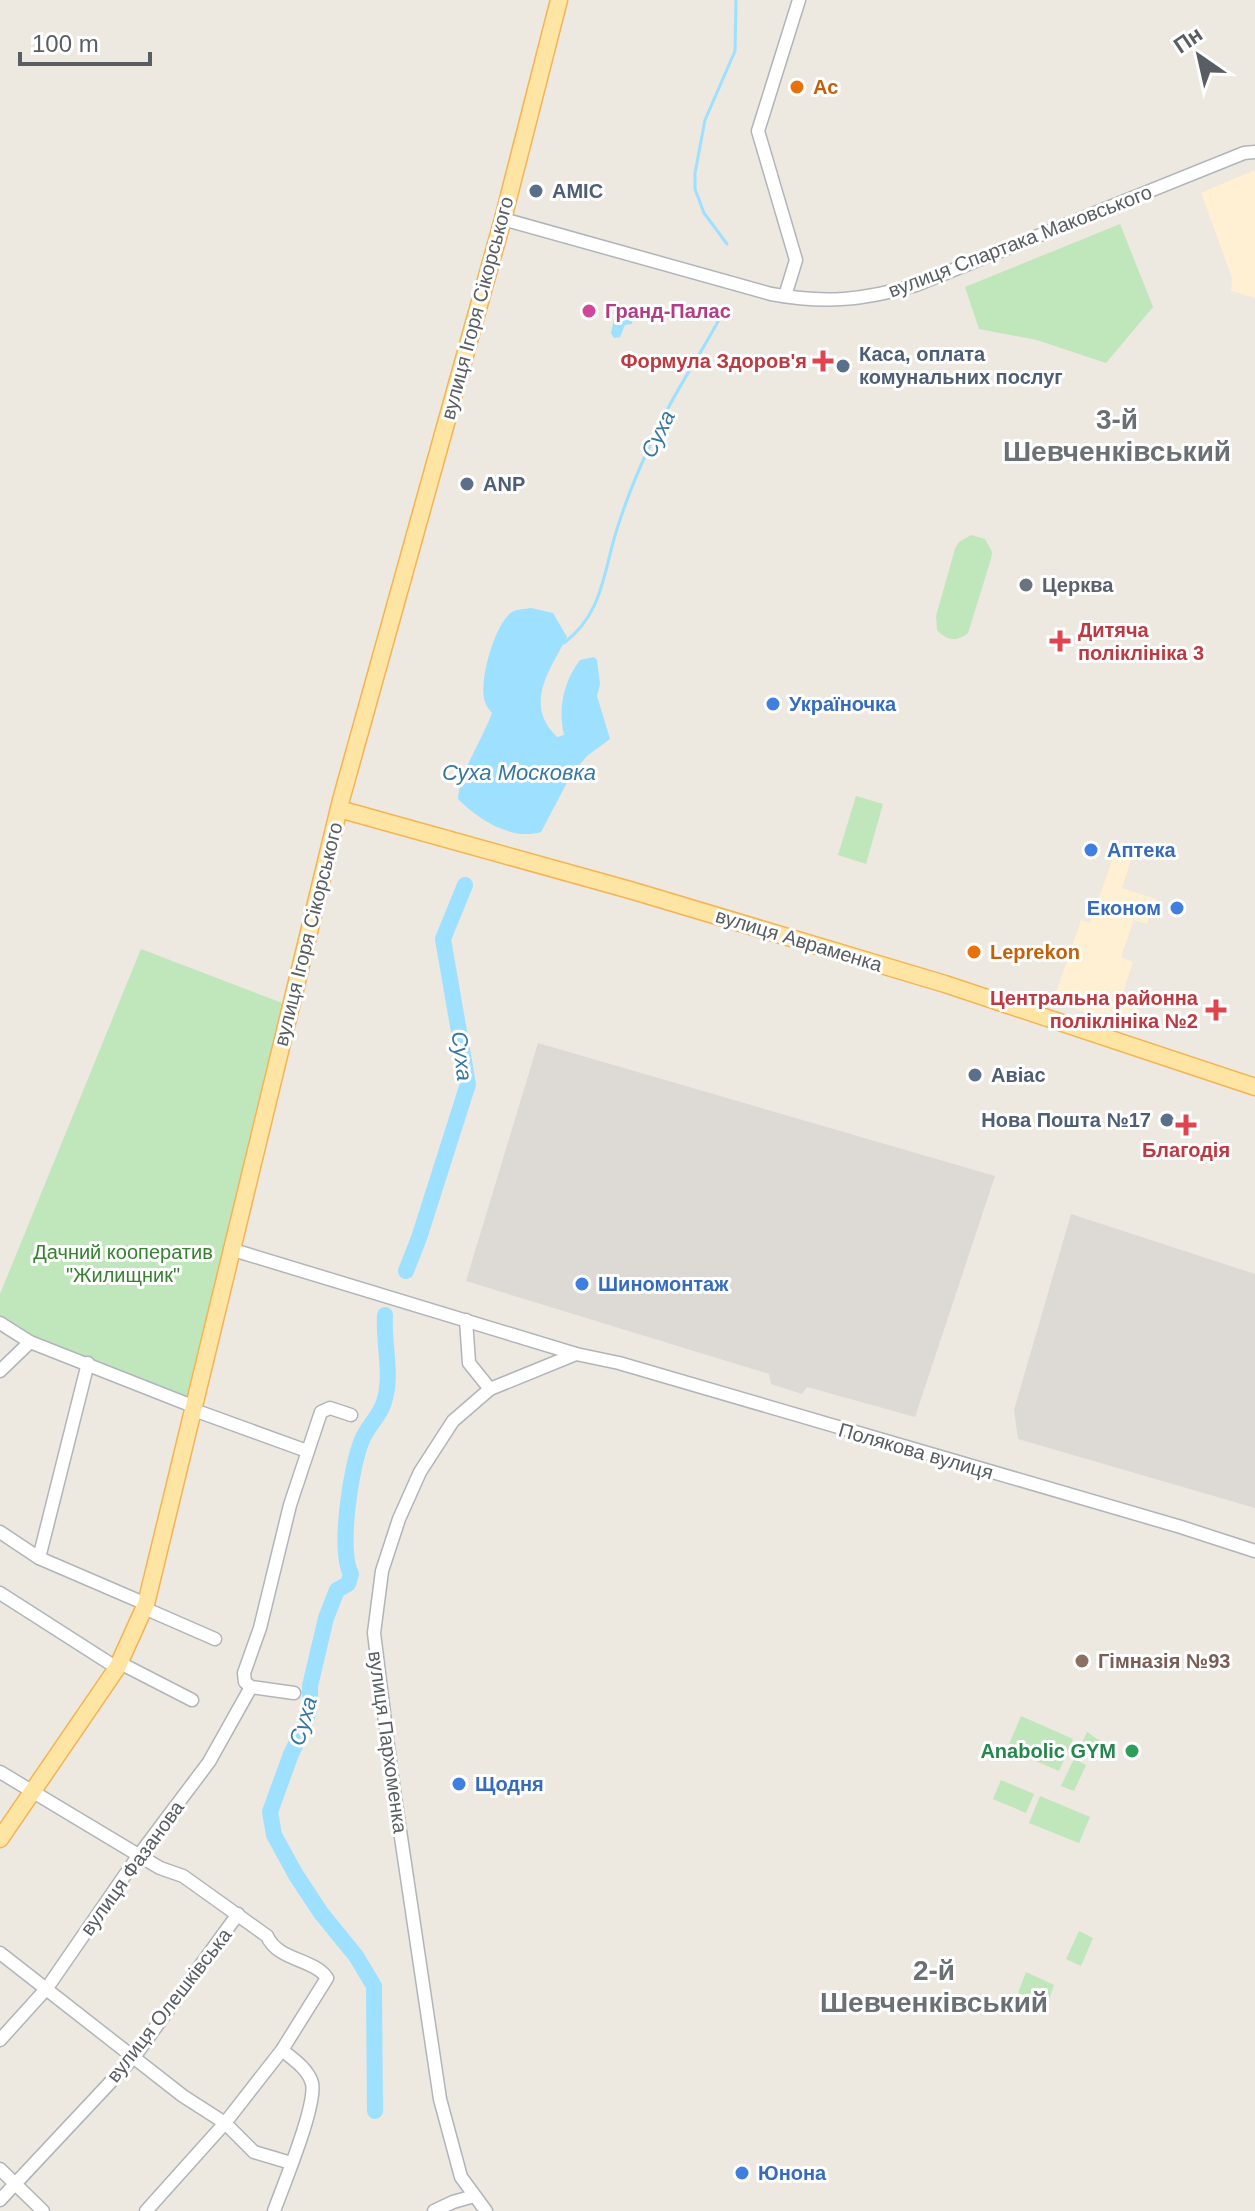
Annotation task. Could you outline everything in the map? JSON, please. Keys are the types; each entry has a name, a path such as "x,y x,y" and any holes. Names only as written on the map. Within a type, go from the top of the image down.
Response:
{"main road":[{"name":"вулиця Ігоря Сікорського","path":"0,1839 118,1666 145,1606 339,809 503,219 559,0"},
{"name":"вулиця Авраменка","path":"339,809 630,890 945,984 1255,1087"}],"street":[{"path":"785,296 796,260 758,131 799,0"},
{"name":"вулиця Спартака Маковського","path":"503,219 785,296 813,301 871,298 916,285 1244,153 1255,152"},
{"name":"Полякова вулиця","path":"230,1249 576,1354 619,1363 1255,1551"},
{"path":"466,1320 469,1363 490,1389 576,1354"},
{"path":"0,1323 30,1342 307,1451"},
{"path":"0,1371 30,1342"},
{"path":"39,1558 88,1363"},
{"name":"вулиця Пархоменка","path":"486,2211 461,2177 440,2099 374,1633 382,1571 399,1519 420,1472 453,1421 490,1389"},
{"name":"вулиця Фазанова","path":"0,2040 47,1988 209,1762 251,1687 245,1682 244,1673 260,1628 290,1505 307,1451 325,1409 351,1415"},
{"path":"0,1532 39,1558 215,1639"},
{"path":"3,1600 118,1666 192,1700"},
{"path":"251,1687 294,1693"},
{"path":"0,1772 160,1868 183,1876 267,1936 271,1945 322,1971 327,1978 282,2050 225,2123 146,2211"},
{"name":"вулиця Олешківська","path":"0,2200 134,2057 238,1914"},
{"path":"0,1953 183,2096 225,2123 254,2152 291,2163"},
{"path":"274,2211 310,2106 312,2084 301,2066 282,2050"},
{"path":"0,2169 43,2211"},
{"path":"434,2211 474,2196"}],"shaded area":[{"path":"1254,170 1255,298 1231,291 1232,278 1201,193"},
{"path":"1114,855 1131,860 1122,888 1156,899 1147,924 1134,920 1121,957 1133,962 1122,996 1140,1002 1131,1028 1053,1001 1081,920 1090,923"},
{"path":"538,1043 995,1176 915,1417 807,1387 802,1394 771,1384 769,1374 466,1281"},
{"path":"1071,1214 1255,1274 1255,1508 1018,1439 1014,1410"}],"green space":[{"path":"1120,224 1153,307 1106,363 1037,340 979,329 965,287"},
{"path":"971,535 985,539 992,552 991,559 968,633 952,639 937,630 936,616 955,549 959,542"},
{"path":"856,796 883,804 866,864 838,855"},
{"name":"Дачний кооператив \"Жилищник\"","path":"141,949 290,1006 194,1410 0,1323 0,1294"},
{"path":"1021,1716 1073,1739 1059,1771 1007,1749"},
{"path":"1087,1732 1100,1741 1096,1760 1078,1752"},
{"path":"1074,1759 1086,1765 1074,1791 1061,1786"},
{"path":"1001,1780 1034,1794 1026,1813 993,1799"},
{"path":"1040,1796 1090,1817 1079,1843 1029,1823"},
{"path":"1079,1931 1093,1938 1081,1966 1066,1959"},
{"path":"1026,1972 1054,1985 1047,2005 1018,1993"}],"water":[{"path":"624,310 633,316 632,324 625,325 620,337 614,338 611,333 615,315"},
{"name":"Суха Московка","path":"531,608 553,613 567,637 543,687 542,712 547,725 557,737 564,735 562,705 566,687 580,660 594,657 600,684 597,696 610,739 587,756 571,775 541,832 530,834 496,826 458,799 467,768 492,713 483,693 494,640 512,612"}],"waterway":[{"name":"Суха Московка","path":"727,244 704,213 695,189 695,173 705,120 735,51 736,0"},
{"name":"Суха","path":"564,643 577,631 595,605 612,545 641,464 667,410 722,314"},
{"name":"Суха","path":"406,1271 468,1084 443,939 465,885"},
{"name":"Суха","path":"375,2111 374,1986 356,1956 321,1913 296,1875 274,1835 270,1812 310,1707 310,1686 326,1618 337,1590 348,1584 351,1574 346,1547 350,1487 364,1435 382,1407 387,1392 385,1315"}],"place":[{"name":"Ас","path":"797,87"},
{"name":"AMIC","path":"536,191"},
{"name":"Гранд-Палас","path":"589,311"},
{"name":"Формула Здоров'я","path":"823,361"},
{"name":"Каса, оплата комунальних послуг","path":"843,366"},
{"name":"ANP","path":"467,484"},
{"name":"Церква","path":"1026,585"},
{"name":"Дитяча поліклініка 3","path":"1060,641"},
{"name":"Україночка","path":"773,704"},
{"name":"Аптека","path":"1091,850"},
{"name":"Економ","path":"1177,908"},
{"name":"Leprekon","path":"974,952"},
{"name":"Центральна районна поліклініка №2","path":"1216,1010"},
{"name":"Авіас","path":"975,1075"},
{"name":"Нова Пошта №17","path":"1167,1120"},
{"name":"Благодія","path":"1186,1125"},
{"name":"Шиномонтаж","path":"582,1284"},
{"name":"Гімназія №93","path":"1082,1661"},
{"name":"Anabolic GYM","path":"1132,1751"},
{"name":"Щодня","path":"459,1784"},
{"name":"Юнона","path":"742,2173"}],"district":[{"name":"3-й Шевченківський","path":"1117,435"},
{"name":"2-й Шевченківський","path":"934,1986"}]}
